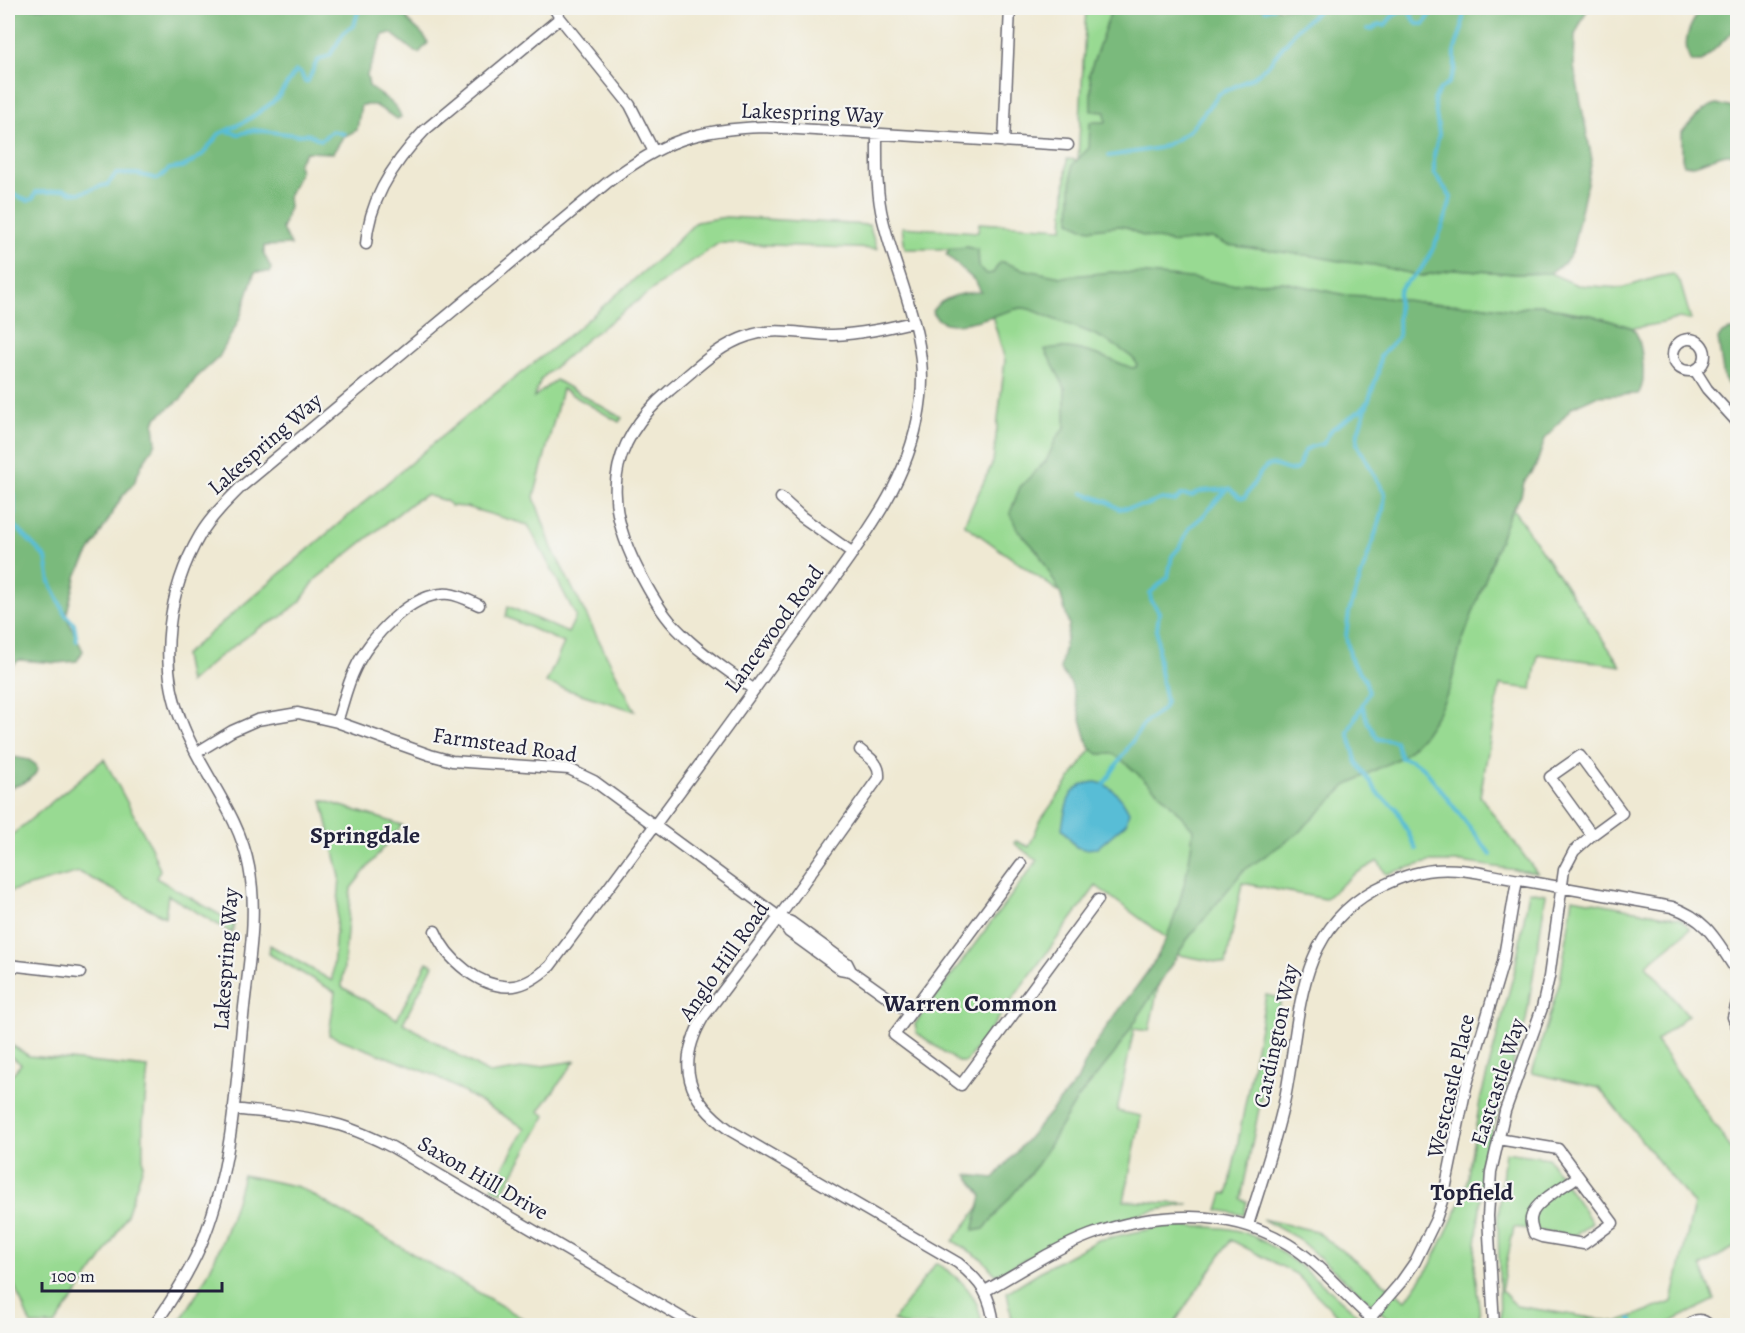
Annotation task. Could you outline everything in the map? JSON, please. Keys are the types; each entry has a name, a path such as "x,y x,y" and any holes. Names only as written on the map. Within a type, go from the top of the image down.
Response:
{"street":[{"path":"555,8 560,18 630,105 653,150"},
{"path":"1004,142 1010,8"},
{"path":"366,244 367,228 377,199 399,160 410,146 425,130 560,18"},
{"name":"Lakespring Way","path":"154,1326 189,1269 205,1237 224,1173 252,933 253,897 249,866 241,836 231,812 181,723 169,666 168,635 178,584 200,534 217,512 241,487 608,182 653,150 704,132 764,127 1068,145"},
{"name":"Lancewood Road","path":"435,931 440,945 451,958 465,970 488,982 514,986 527,982 550,966 754,690 890,499 912,449 922,394 921,352 878,196 877,134"},
{"path":"754,690 678,631 664,613 633,561 618,523 616,503 620,458 628,437 639,420 656,402 716,352 741,339 763,332 832,335 876,331 914,322"},
{"path":"1695,370 1707,389 1737,423"},
{"path":"781,498 802,517 853,553"},
{"path":"337,722 354,669 364,653 374,639 412,605 423,598 450,594 479,605"},
{"name":"Farmstead Road","path":"196,753 232,730 256,720 298,713 337,722 452,761 569,770 594,781 779,917 791,922 838,956 847,963 851,971 910,1013"},
{"name":"Anglo Hill Road","path":"860,750 877,764 880,769 879,777 695,1031 689,1060 692,1090 713,1119 731,1131 958,1263 976,1278 986,1291 992,1308 994,1326"},
{"name":"Eastcastle Way","path":"1494,1326 1488,1215 1491,1172 1505,1111 1542,1008 1549,977 1564,870 1569,859 1592,835 1622,813 1580,756 1550,777 1592,835"},
{"path":"1021,864 894,1035 961,1085 1098,900"},
{"name":"Cardington Way","path":"1248,1225 1283,1104 1306,973 1314,952 1327,931 1349,907 1392,880 1421,872 1472,871 1672,907 1700,920 1737,973"},
{"name":"Westcastle Place","path":"1370,1318 1415,1262 1436,1219 1444,1195 1466,1087 1503,962 1517,880"},
{"path":"8,965 80,973"},
{"path":"1737,999 1733,1017 1737,1029"},
{"name":"Saxon Hill Drive","path":"233,1109 307,1117 364,1133 392,1147 696,1326"},
{"path":"1498,1139 1558,1149 1613,1223 1584,1244 1534,1234 1530,1224 1532,1213 1538,1205 1577,1177"},
{"path":"986,1291 1057,1250 1089,1235 1120,1225 1181,1217 1212,1218 1248,1225 1290,1245 1310,1260 1380,1326"},
{"path":"1688,1326 1693,1320 1699,1319 1710,1326"}],"green space":[{"path":"8,8 403,8 408,20 423,34 428,43 419,53 391,33 383,35 367,75 369,86 392,103 401,117 397,119 375,105 361,105 357,130 343,137 333,153 306,152 298,163 300,172 288,197 289,207 282,229 291,245 264,246 264,254 271,268 270,272 254,274 240,318 219,357 196,378 182,398 156,418 154,424 156,443 142,464 134,483 121,498 77,574 66,616 83,651 77,661 57,663 19,660 11,667 8,674"},
{"path":"1086,8 1170,8 1394,270 1423,276 1456,269 1515,274 1550,273 1577,285 1622,288 1673,274 1680,282 1691,320 1679,318 1633,328 1591,315 1533,305 1514,310 1479,305 1407,301 1462,435 1621,666 1538,654 1532,689 1500,685 1480,796 1537,873 1461,862 1429,862 1386,874 1378,861 1353,875 1325,899 1242,883 1226,964 1175,954 1180,948 1096,886 966,1062 958,1062 917,1033 915,1024 1037,861 1014,843 1016,841 1029,847 1040,821 1118,712 1097,619 964,524 993,462 1005,360 976,260 957,248 905,249 902,227 978,232 979,223 1063,228 1067,159 1078,160"},
{"path":"1112,8 1588,8 1575,35 1574,67 1592,160 1572,252 1565,262 1550,273 1515,274 1456,269 1421,276 1374,265 1227,245 1212,238 1174,243 1140,235 1126,227 1082,228 1070,221 1072,165 1089,148 1090,122 1106,122 1105,112 1091,111 1089,74"},
{"path":"1702,8 1737,8 1737,28 1701,62 1691,62 1686,40"},
{"path":"1717,104 1737,109 1737,156 1724,154 1698,164 1684,165 1682,132 1702,112"},
{"path":"726,217 869,225 877,249 719,243 587,339 541,379 534,397 556,380 622,418 619,422 562,389 534,497 552,548 635,711 546,683 564,643 506,617 508,606 568,633 576,616 528,525 466,507 451,506 446,501 426,495 413,502 316,579 300,602 216,659 189,683 184,655 460,421 573,332 665,253 696,222"},
{"path":"967,247 978,250 979,267 986,274 993,273 1000,262 1003,262 1022,269 1061,277 1112,272 1148,274 1226,284 1284,282 1346,295 1387,297 1431,304 1479,305 1514,310 1543,305 1567,312 1591,315 1633,328 1643,361 1643,380 1638,394 1596,396 1572,407 1545,439 1536,466 1524,482 1521,496 1509,515 1461,645 1450,688 1438,713 1422,737 1402,757 1346,786 1297,834 1243,871 1187,940 1115,1053 1076,1101 1038,1164 984,1229 973,1231 982,1196 967,1175 994,1178 1077,1081 1085,1062 1101,1036 1148,971 1164,943 1181,895 1189,862 1193,829 1166,799 1123,761 1113,754 1098,754 1089,747 1071,684 1060,669 1069,625 1060,592 1038,552 1017,529 1010,513 1020,487 1046,461 1057,437 1065,428 1065,388 1045,350 1076,349 1132,368 1137,364 1130,355 1104,339 1030,309 1022,308 960,324 938,320 932,311 948,298 981,292 976,282 946,254 949,249"},
{"path":"1737,330 1737,397 1724,379 1718,339 1722,333"},
{"path":"8,756 29,760 36,765 37,771 31,778 8,788"},
{"path":"104,759 151,847 160,870 156,878 234,923 232,933 168,895 165,917 79,872 8,892 8,838"},
{"path":"322,800 402,825 351,888 342,987 397,1019 427,962 433,965 403,1023 490,1074 575,1061 539,1111 546,1116 502,1193 492,1188 525,1128 434,1075 329,1035 335,992 269,954 270,945 332,981 340,877"},
{"path":"1529,891 1546,894 1526,1021 1486,1150 1474,1264 1481,1325 1396,1325 1297,1238 1262,1219 1316,1231 1406,1300 1430,1266 1465,1193 1480,1101 1515,969"},
{"path":"1573,898 1681,919 1690,929 1646,965 1688,1015 1656,1041 1737,1157 1737,1246 1701,1266 1715,1300 1665,1325 1500,1326 1498,1219 1505,1152 1548,1158 1592,1222 1575,1236 1514,1227 1501,1290 1516,1306 1617,1322 1672,1302 1694,1205 1599,1088 1532,1073 1560,981"},
{"path":"1161,973 1149,1031 1134,1029 1117,1111 1141,1116 1124,1201 1189,1204 1147,1212 1068,1237 996,1275 982,1259 953,1241"},
{"path":"1266,995 1281,998 1241,1199 1247,1202 1244,1215 1218,1210 1223,1193 1228,1194"},
{"path":"8,1043 29,1056 148,1068 143,1123 143,1166 127,1215 103,1257 55,1325 31,1325 12,1280 8,1283 8,1079 21,1064 8,1054"},
{"path":"243,1175 299,1187 534,1325 177,1325 209,1272 231,1215"},
{"path":"1165,1226 1230,1229 1266,1243 1322,1283 1369,1325 1347,1325 1296,1274 1231,1240 1173,1325 1013,1325 1007,1292 1098,1240"},
{"path":"936,1263 961,1281 973,1296 982,1325 902,1325 893,1320"}],"water":[{"path":"1096,782 1116,793 1129,812 1126,823 1097,848 1084,849 1076,847 1062,828 1063,819 1067,803 1074,791 1079,787"}],"waterway":[{"path":"8,195 15,195 28,201 33,199 36,192 64,189 81,193 107,185 116,174 137,174 158,179 169,169 182,167 192,162 203,154 219,134 246,121 269,105 278,97 296,71 301,73 305,82 308,81 317,61 330,55 345,31 354,26 359,8"},
{"path":"1265,10 1273,8"},
{"path":"1297,8 1319,9"},
{"path":"1109,156 1159,148 1176,140 1191,129 1219,94 1254,77 1269,64 1298,28 1320,9 1340,8"},
{"path":"1367,29 1372,29 1379,24 1385,26 1395,15 1405,11 1409,11 1417,24 1424,24 1435,8"},
{"path":"1416,849 1396,808 1380,796 1357,763 1348,732 1369,692 1364,677 1352,663 1346,637 1349,612 1383,511 1385,494 1357,444 1358,432 1378,373 1380,357 1398,337 1399,292 1426,262 1449,206 1451,197 1434,173 1434,155 1439,134 1434,100 1440,89 1449,83 1455,69 1455,49 1462,28 1464,8"},
{"path":"226,131 239,134 254,130 297,135 308,134 321,140 332,131 344,134"},
{"path":"1083,493 1108,502 1119,509 1147,505 1162,499 1175,501 1181,495 1192,496 1201,491 1230,489 1239,497 1244,498 1266,467 1274,465 1290,470 1298,468 1306,450 1323,444 1332,429 1361,410 1367,402"},
{"path":"8,486 14,497 14,525 46,558 50,582 65,614 74,624 77,641"},
{"path":"1104,784 1141,728 1163,709 1166,702 1159,666 1157,630 1159,612 1151,600 1150,593 1168,577 1172,556 1190,527 1226,490"},
{"path":"1363,707 1367,721 1378,739 1395,741 1401,758 1411,760 1424,768 1491,855"},
{"path":"1631,1319 1634,1326"}],"district":[{"name":"Springdale","path":"365,835"},
{"name":"Warren Common","path":"970,1003"},
{"name":"Topfield","path":"1472,1192"}]}
